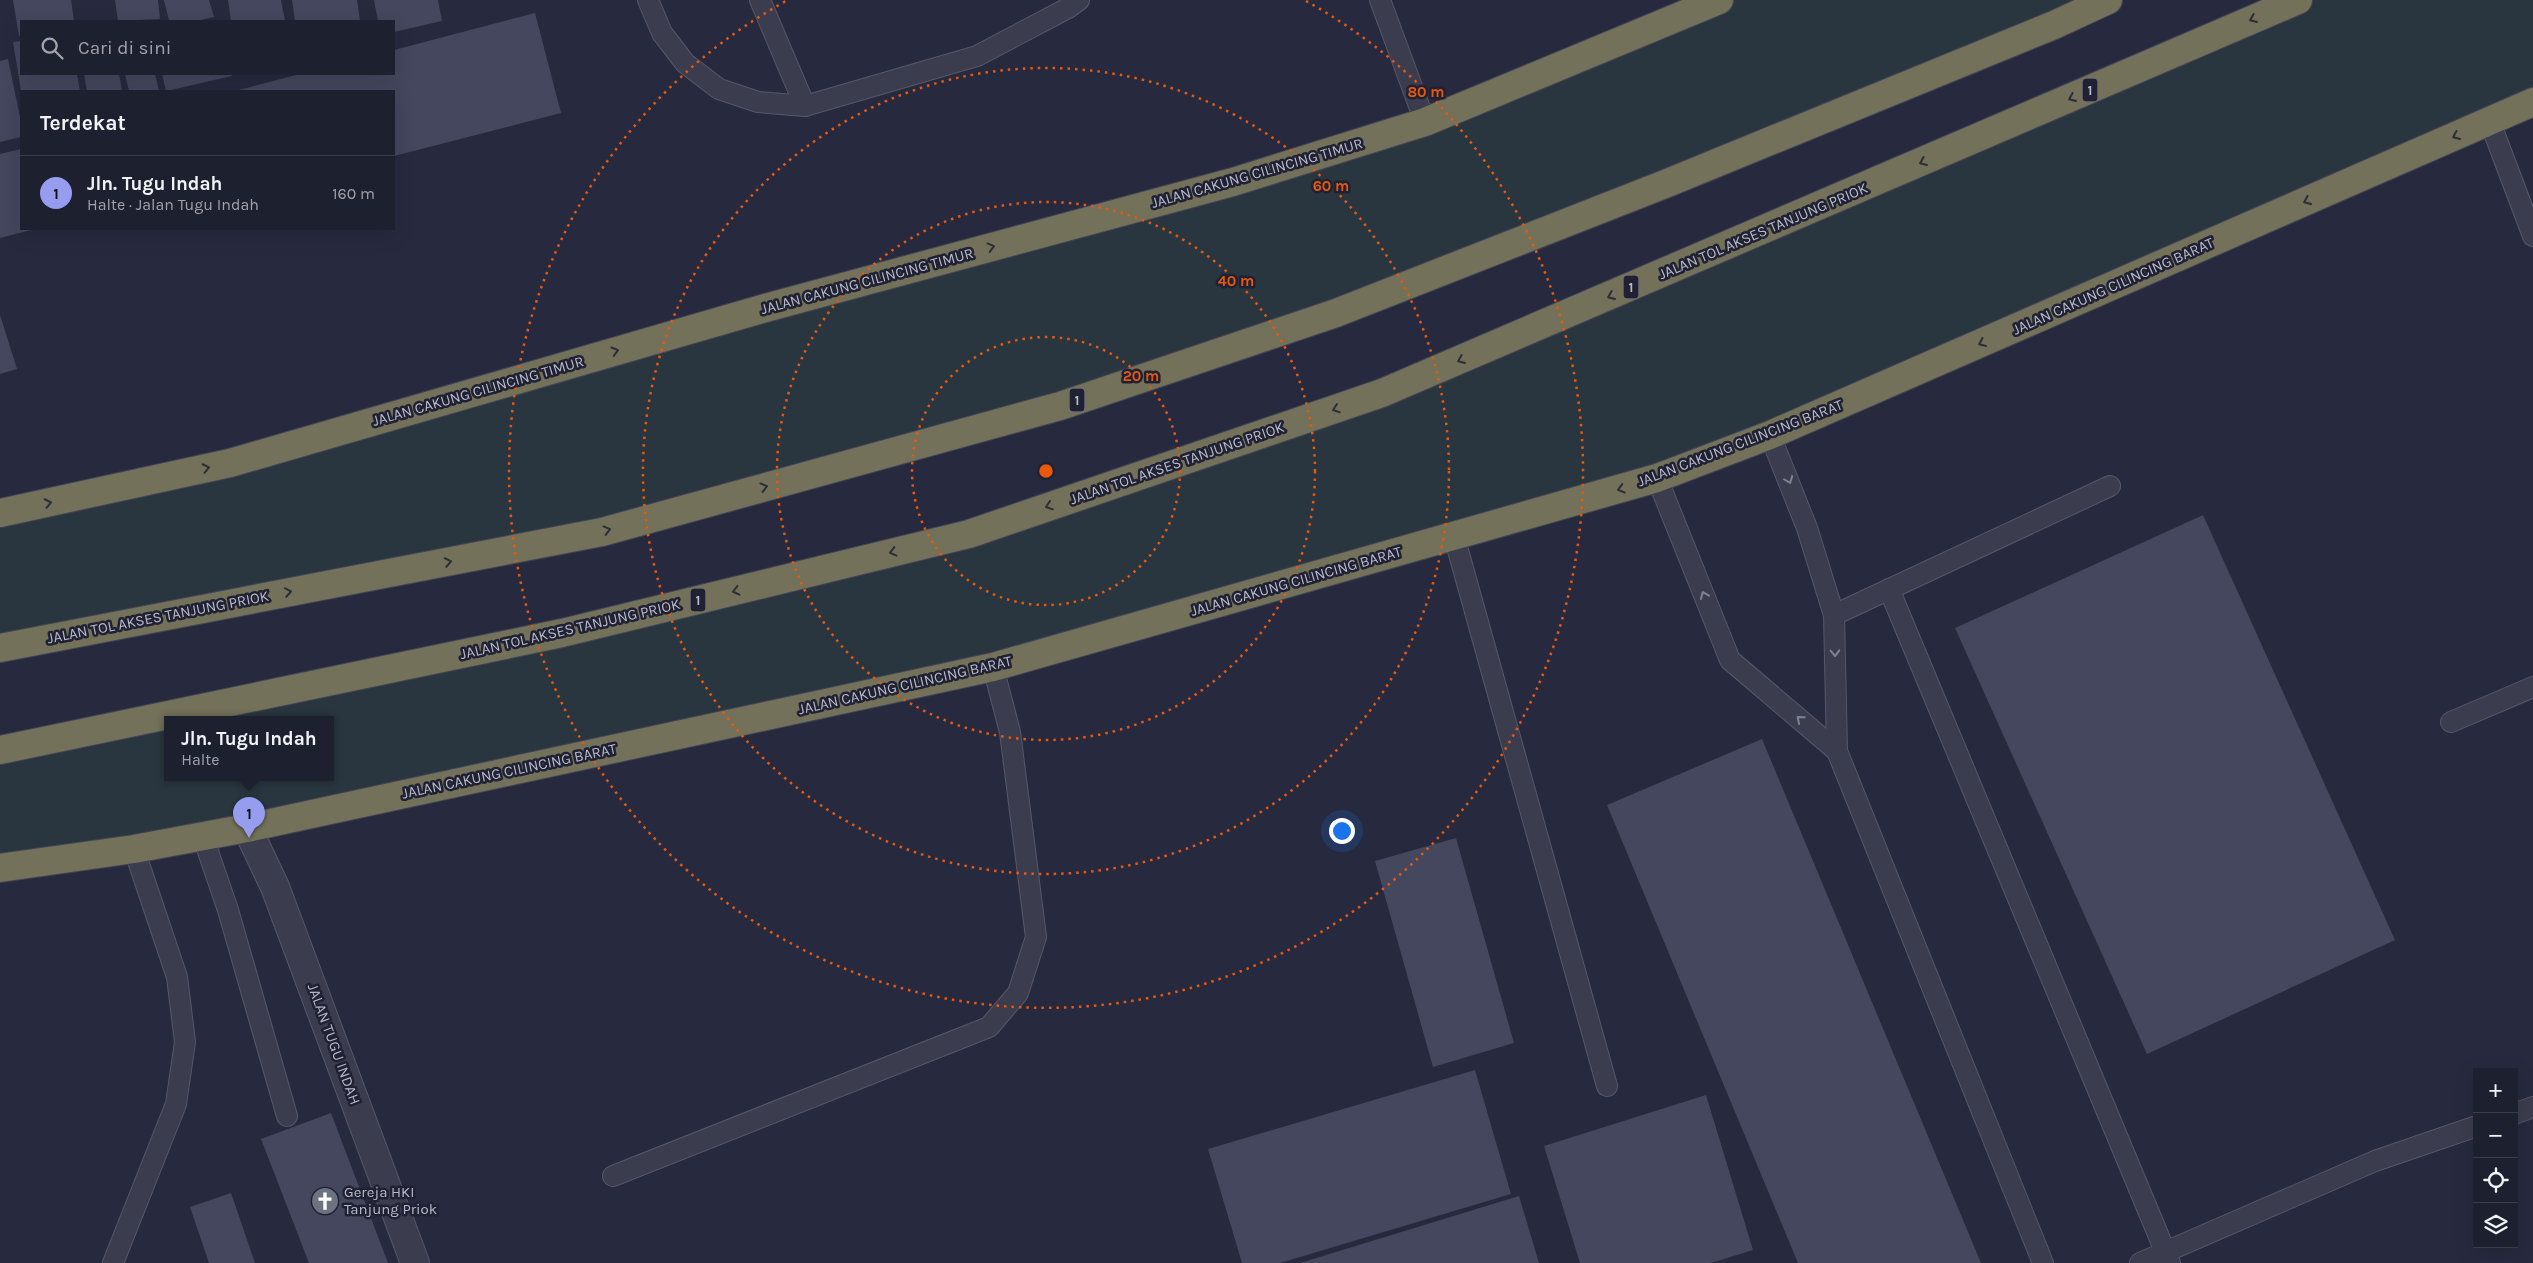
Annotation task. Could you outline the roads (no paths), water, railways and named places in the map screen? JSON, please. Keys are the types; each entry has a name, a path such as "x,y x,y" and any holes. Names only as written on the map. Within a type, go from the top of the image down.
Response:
{"highway":[{"name":"JALAN CAKUNG CILINCING TIMUR","path":"0,513 230,463 760,310 1233,182 1425,122 1719,0"},
{"name":"JALAN TOL AKSES TANJUNG PRIOK","path":"0,648 602,532 1060,406 1336,313 1674,180 2054,25 2108,0"},
{"name":"JALAN TOL AKSES TANJUNG PRIOK","path":"0,750 562,633 969,534 1382,393 2298,0"},
{"name":"JALAN CAKUNG CILINCING BARAT","path":"0,868 203,837 993,667 1658,478 1770,435 2533,102"}],"street":[{"name":"JALAN TUGU INDAH","path":"247,828 275,886 415,1263"}],"lane":[{"path":"648,0 662,33 685,63 719,89 758,102 805,106 977,56 1079,0"},
{"path":"760,0 805,106"},
{"path":"1380,0 1425,122"},
{"path":"2490,122 2533,236"},
{"path":"1770,435 1807,528 1834,615 1838,751 2043,1263"},
{"path":"1658,478 1730,660 1838,751"},
{"path":"1834,615 2110,486"},
{"path":"1454,536 1608,1086"},
{"path":"1889,589 2167,1257"},
{"path":"613,1176 989,1027 1018,993 1036,937 1010,732 993,667"},
{"path":"2451,722 2533,687"},
{"path":"203,837 228,910 287,1116"},
{"path":"113,1263 176,1104 185,1042 177,977 134,849"},
{"path":"2517,1113 2533,1107"},
{"path":"2140,1263 2167,1257 2375,1161 2473,1127"}],"place":[{"name":"Jln. Tugu Indah","path":"249,838"},
{"name":"Gereja HKI Tanjung Priok","path":"325,1201"}]}
